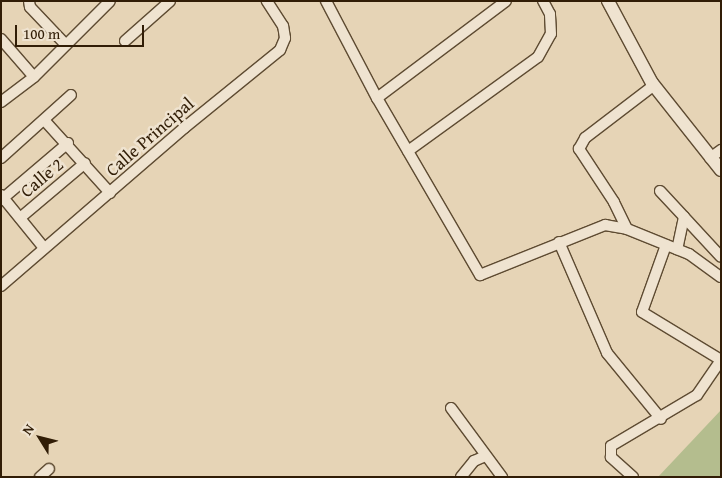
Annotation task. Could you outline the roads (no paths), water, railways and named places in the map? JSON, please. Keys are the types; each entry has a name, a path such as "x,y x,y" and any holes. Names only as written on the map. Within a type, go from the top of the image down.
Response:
{"street":[{"path":"28,1 30,7 66,45"},
{"path":"1,102 34,77 110,1"},
{"path":"125,41 170,1"},
{"name":"Calle Principal","path":"1,286 280,50 285,32 267,1"},
{"path":"326,1 377,98 480,275 597,226 627,229 677,249 721,278"},
{"path":"377,98 506,1"},
{"path":"408,151 538,57 552,34 550,14 543,1"},
{"path":"608,1 624,37 653,86 721,170"},
{"path":"3,44 34,77"},
{"path":"627,229 614,202 578,149 584,138 653,86"},
{"path":"1,158 45,121 71,95"},
{"path":"45,121 68,143 110,193"},
{"path":"44,248 2,198 68,143"},
{"path":"710,158 721,150"},
{"name":"Calle 2","path":"20,218 85,163"},
{"path":"660,192 721,257"},
{"path":"677,249 684,217"},
{"path":"559,242 607,354 660,419"},
{"path":"633,477 611,457 611,446 660,419 697,395 721,360 642,312 666,245"},
{"path":"450,408 502,477"},
{"path":"461,477 474,461 485,456"},
{"path":"40,477 49,469"}]}
